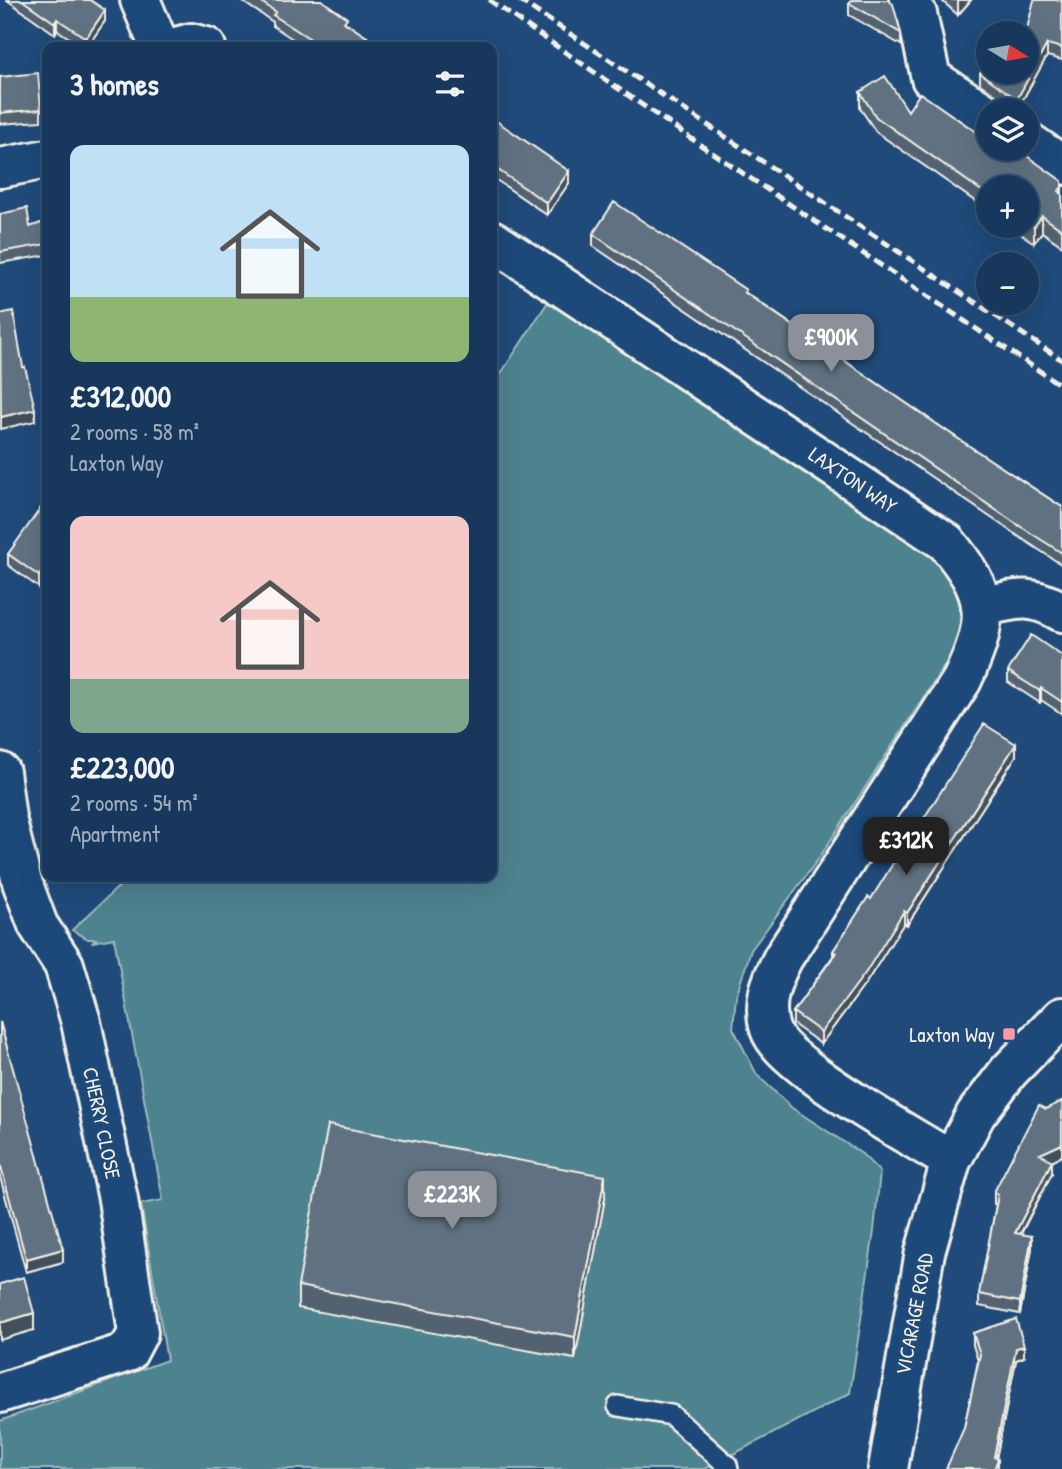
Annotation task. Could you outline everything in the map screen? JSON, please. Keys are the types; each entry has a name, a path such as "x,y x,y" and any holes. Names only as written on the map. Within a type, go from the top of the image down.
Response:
{"street":[{"path":"140,0 158,42"},
{"path":"909,0 917,14 931,78 976,107"},
{"path":"0,168 42,160"},
{"name":"LAXTON WAY","path":"497,243 946,542 968,569 979,593 981,633 962,680 783,958 766,999 770,1031 788,1054 815,1078 951,1161"},
{"path":"981,607 1032,599 1062,612"},
{"name":"CHERRY CLOSE","path":"0,772 6,818 22,882 38,925 64,965 81,1021 118,1199 138,1333 128,1352 0,1393"},
{"name":"VICARAGE ROAD","path":"888,1469 925,1252 951,1161 976,1114 1009,1071 1062,1017"}],"lane":[{"path":"618,1406 671,1415 727,1465 728,1469"}],"green space":[{"path":"550,299 934,551 957,585 961,618 954,651 819,858 751,950 736,996 733,1028 757,1075 792,1108 862,1154 880,1172 850,1393 705,1469 0,1469 0,1421 167,1360 141,1204 163,1200 114,938 93,942 96,939 88,939 72,930 124,882 497,882 497,379"}],"building":[{"path":"22,0 90,0 105,10 86,38 57,19 55,23"},
{"path":"258,0 321,0 347,18 344,22 374,42 315,42 273,15 276,12"},
{"path":"852,0 888,0 893,4 901,33 849,3"},
{"path":"1034,0 1062,0 1062,48 1047,44 1040,57 1040,21 1029,21"},
{"path":"38,73 41,109 0,113 0,77"},
{"path":"885,76 908,111 920,93 976,132 976,161 1034,161 1062,181 1059,191 1062,194 1062,230 1042,216 1039,220 1039,175 976,175 976,187 876,117 860,92"},
{"path":"996,84 1025,84 1016,98"},
{"path":"497,121 569,171 547,203 497,169"},
{"path":"614,202 1062,507 1062,553 593,234"},
{"path":"27,208 30,227 42,223 42,245 0,252 0,214"},
{"path":"13,311 23,367 35,409 1,417 0,314"},
{"path":"42,506 42,572 39,576 8,554"},
{"path":"1031,635 1062,656 1062,702 1008,671"},
{"path":"984,724 1016,744 907,913 904,911 866,972 821,1032 793,1012 836,953 833,951 868,897 871,899"},
{"path":"0,1022 63,1249 26,1259 0,1163"},
{"path":"1062,1101 1062,1144 1040,1154 1052,1161 1015,1233 1032,1236 1020,1302 979,1294 998,1195 994,1192 1039,1105 1046,1109"},
{"path":"328,1125 605,1176 575,1337 298,1286"},
{"path":"24,1277 34,1313 0,1323 0,1284"},
{"path":"1016,1319 1024,1346 1016,1348 994,1457 998,1459 994,1469 946,1469 964,1428 980,1354 973,1333"}],"railway":[{"path":"489,0 1062,386"},
{"path":"519,0 1062,360"}],"place":[{"name":"Laxton Way","path":"1009,1034"}]}
